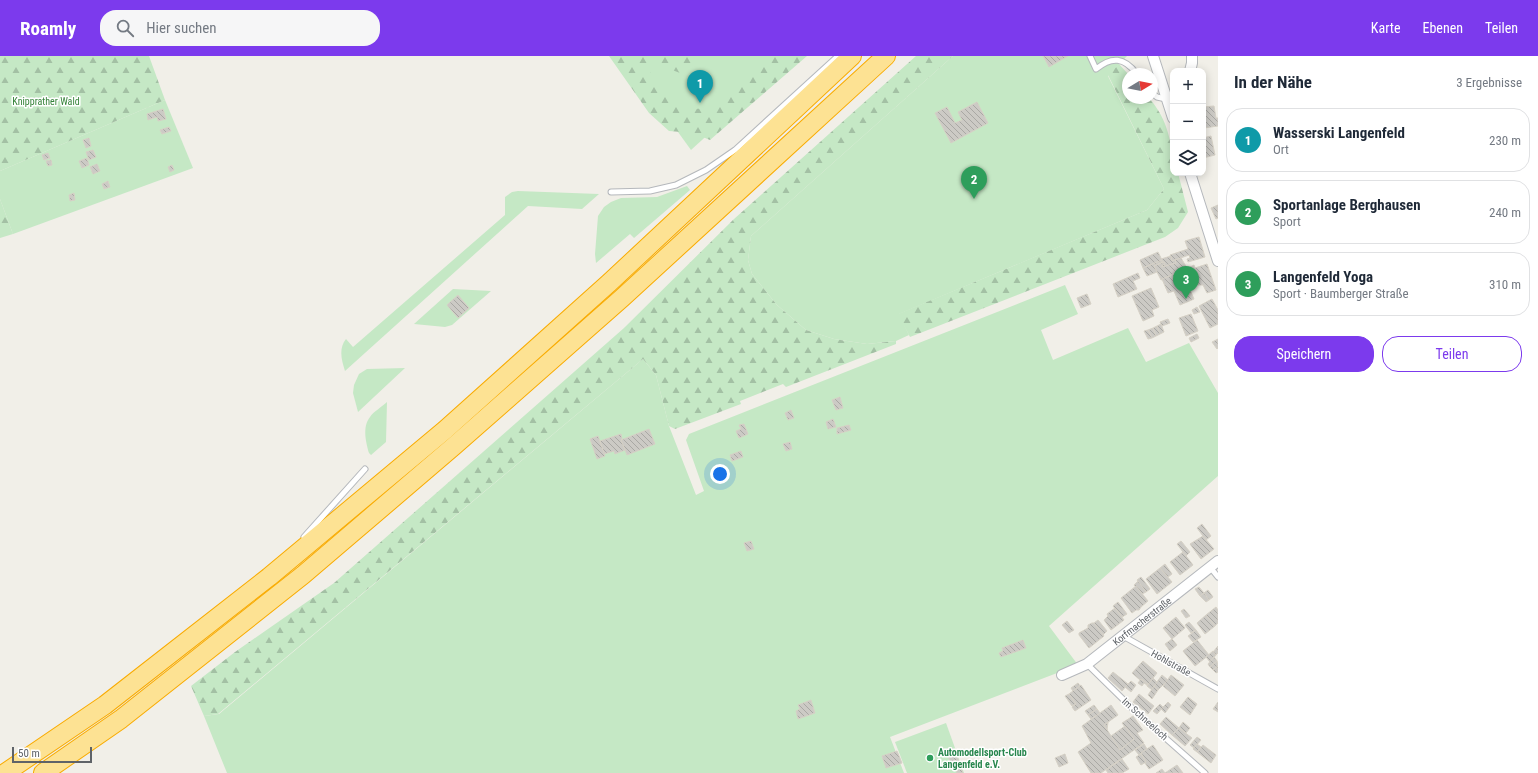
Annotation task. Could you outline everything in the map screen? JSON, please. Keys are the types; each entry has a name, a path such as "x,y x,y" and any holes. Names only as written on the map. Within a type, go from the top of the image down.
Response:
{"highway":[{"path":"6,773 105,705 269,577 451,425 609,283 852,56"},
{"path":"43,773 127,714 303,575 454,446 622,298 886,56"}],"street":[{"path":"1152,56 1170,97"},
{"path":"1191,68 1192,56"},
{"path":"1191,176 1215,242 1218,261"},
{"name":"Korfmacherstraße","path":"1062,675 1086,664 1124,636 1214,564"}],"lane":[{"path":"611,192 650,191 676,186 706,170 735,150 838,56"},
{"path":"1090,56 1096,69 1112,58 1124,61 1131,68"},
{"path":"1158,97 1170,97"},
{"path":"299,543 365,469"},
{"path":"269,577 294,548"},
{"path":"1214,564 1218,577"},
{"name":"Hohlstraße","path":"1124,636 1218,689"},
{"name":"Im Schneeloch","path":"1086,664 1136,712 1205,773"}],"green space":[{"name":"Knipprather Wald","path":"0,56 149,56 165,100 0,171"},
{"path":"609,56 700,56 697,63 680,73 649,61 645,65 667,94 694,109 708,108 765,56 807,56 710,140 693,133 669,131 649,113"},
{"path":"623,56 794,56 691,150"},
{"path":"916,56 953,56 751,236 748,260 752,274 777,305 806,330 834,339 867,344 896,341 896,344 786,387 783,384 740,401 741,404 675,429 669,426 656,375 643,359 218,714 204,716 191,686 235,652 334,583 624,328 734,219"},
{"path":"953,56 1127,56 1108,76 1164,189 1147,210 899,314 909,335 896,341 867,344 834,339 806,330 777,305 752,274 748,260 751,236"},
{"path":"1119,64 1123,68 1122,104 1108,75"},
{"path":"165,100 193,168 13,234 0,199 0,171"},
{"path":"1122,104 1154,104 1161,115 1170,143 1170,176 1179,176 1188,212 1178,228 1165,237 910,337 898,314 1147,210 1164,189"},
{"path":"687,186 690,190 634,238 630,234 596,263 595,254 598,216 604,207 621,198 657,197"},
{"path":"512,192 599,194 582,209 528,206 345,371 341,351 346,339 353,347 505,215 505,197"},
{"path":"0,199 13,234 0,238"},
{"path":"1065,285 1078,314 1041,330 1053,360 1128,328 1146,362 1189,343 1218,393 1218,476 1049,626 1078,665 890,737 904,773 227,773 204,716 219,714 643,359 656,375 669,426 696,495 704,491 686,440 689,434"},
{"path":"453,289 491,291 452,325 445,327 414,324"},
{"path":"405,368 358,412 353,393 354,385 359,374 367,369"},
{"path":"387,402 386,442 371,455 369,453 366,439 366,425 372,415"},
{"name":"Automodellsport-Club Langenfeld e.V.","path":"946,723 964,773 907,773 895,742"}],"building":[{"path":"1043,56 1068,56 1049,67"},
{"path":"977,102 988,123 951,143 935,113 947,107 955,123 962,120 958,112"},
{"path":"1214,106 1216,118 1218,118 1218,126 1206,128 1206,107"},
{"path":"163,109 166,119 158,121 157,117 148,120 147,114"},
{"path":"169,127 171,131 162,134 160,130"},
{"path":"1211,136 1215,155 1206,157 1206,140 1206,137"},
{"path":"89,138 91,146 86,148 83,140"},
{"path":"93,150 96,157 89,160 86,152"},
{"path":"48,153 50,158 44,160 42,155"},
{"path":"87,158 89,165 82,168 79,161"},
{"path":"51,160 52,165 48,166 46,161"},
{"path":"97,164 100,171 93,174 90,167"},
{"path":"172,165 174,170 170,172 168,167"},
{"path":"108,181 110,187 104,189 102,184"},
{"path":"74,193 75,200 70,201 69,195"},
{"path":"1218,205 1218,218 1216,219 1211,208"},
{"path":"1199,237 1205,257 1188,262 1187,259 1190,258 1189,255 1172,261 1170,255 1188,249 1185,241"},
{"path":"1158,252 1162,260 1143,268 1140,260"},
{"path":"1171,256 1172,261 1175,260 1176,263 1162,267 1162,265 1165,264 1161,259"},
{"path":"1181,258 1187,268 1161,280 1154,266 1164,262 1165,264 1162,265 1162,267 1176,263 1175,260"},
{"path":"1162,260 1162,262 1154,266 1157,272 1147,276 1143,268"},
{"path":"1207,264 1216,290 1207,293 1203,285 1198,285 1190,267 1194,265 1195,268"},
{"path":"1190,267 1193,273 1184,277 1182,271"},
{"path":"1182,271 1194,299 1180,305 1174,291 1168,293 1162,279"},
{"path":"1138,273 1140,278 1133,281 1137,289 1118,297 1113,284"},
{"path":"1151,288 1159,307 1152,310 1154,316 1143,321 1132,296"},
{"path":"1087,294 1091,304 1081,308 1077,298"},
{"path":"458,295 469,308 458,318 447,305"},
{"path":"1212,299 1218,310 1218,324 1210,328 1199,306"},
{"path":"1197,307 1200,312 1194,314 1192,310"},
{"path":"1191,314 1198,331 1186,336 1179,318"},
{"path":"1168,319 1170,323 1162,326 1160,322"},
{"path":"1161,324 1164,332 1160,334 1157,326"},
{"path":"1157,326 1160,334 1156,336 1153,328"},
{"path":"1153,328 1156,336 1152,338 1148,330"},
{"path":"1148,330 1152,338 1148,339 1144,331"},
{"path":"1197,334 1199,338 1191,342 1189,338"},
{"path":"1218,339 1218,348 1217,349 1212,342"},
{"path":"840,397 843,408 836,410 832,400"},
{"path":"791,410 794,418 788,420 785,413"},
{"path":"833,419 836,427 828,429 826,422"},
{"path":"744,424 748,434 739,438 736,431 741,429 739,425"},
{"path":"849,425 851,430 837,434 837,428"},
{"path":"649,429 655,444 627,455 621,440"},
{"path":"621,434 621,440 625,450 615,454 614,451 604,454 600,441"},
{"path":"598,436 605,456 597,459 590,439"},
{"path":"790,442 792,449 786,451 783,444"},
{"path":"741,451 743,457 732,461 730,455"},
{"path":"1202,524 1211,536 1206,540 1197,528"},
{"path":"1203,536 1214,549 1201,559 1190,544"},
{"path":"751,541 754,549 747,551 744,543"},
{"path":"1181,541 1190,552 1186,556 1177,544"},
{"path":"1183,552 1193,565 1180,575 1170,562"},
{"path":"1165,564 1172,574 1168,577 1160,568"},
{"path":"1160,568 1172,582 1157,594 1146,579"},
{"path":"1141,577 1150,589 1146,592 1137,580"},
{"path":"1138,581 1146,592 1142,594 1134,585"},
{"path":"1136,586 1148,601 1139,610 1132,613 1121,598"},
{"path":"1199,587 1204,593 1200,596 1195,589"},
{"path":"1208,590 1213,597 1209,600 1204,593"},
{"path":"1204,593 1209,600 1206,602 1200,596"},
{"path":"1118,602 1127,614 1122,617 1113,606"},
{"path":"1216,607 1218,610 1218,623 1215,626 1206,615"},
{"path":"1115,608 1124,620 1111,630 1104,620 1108,616 1107,614"},
{"path":"1184,609 1190,616 1186,618 1181,611"},
{"path":"1206,615 1215,626 1205,634 1197,623"},
{"path":"1176,617 1185,628 1172,639 1163,628"},
{"path":"1098,620 1107,631 1103,635 1094,623"},
{"path":"1067,621 1074,630 1069,633 1062,625"},
{"path":"1189,622 1196,630 1191,633 1185,625"},
{"path":"1094,623 1104,636 1089,648 1079,633 1088,628 1088,625"},
{"path":"1196,630 1201,637 1193,642 1188,636"},
{"path":"1172,639 1177,645 1170,651 1165,644"},
{"path":"1023,640 1026,648 1001,657 999,653 1003,651 1002,648"},
{"path":"1197,640 1209,655 1195,666 1183,651"},
{"path":"1218,646 1218,653 1216,655 1213,652"},
{"path":"1213,651 1216,655 1210,662 1206,657"},
{"path":"1214,657 1217,661 1210,667 1208,664"},
{"path":"1143,661 1157,673 1147,686 1148,684 1141,679 1140,680 1132,673"},
{"path":"1217,661 1218,666 1213,670 1210,667"},
{"path":"1218,666 1218,672 1216,673 1213,670"},
{"path":"1113,672 1128,684 1122,691 1108,678"},
{"path":"1162,675 1168,680 1158,690 1154,686"},
{"path":"1171,675 1184,685 1175,696 1163,686"},
{"path":"1153,678 1157,682 1152,690 1147,686"},
{"path":"1141,679 1148,684 1147,685 1144,683 1142,686 1138,683"},
{"path":"1131,681 1136,685 1131,692 1125,687"},
{"path":"1078,683 1080,686 1073,691 1071,688"},
{"path":"1081,685 1091,700 1075,711 1072,707 1076,704 1069,694"},
{"path":"1154,686 1158,690 1152,699 1148,695"},
{"path":"1069,694 1076,704 1072,706 1065,696"},
{"path":"1139,694 1154,706 1148,714 1133,702"},
{"path":"1188,697 1197,704 1190,715 1180,707"},
{"path":"811,700 815,713 798,719 796,711 800,709 798,705"},
{"path":"1168,702 1171,705 1165,713 1161,709"},
{"path":"1218,702 1218,712 1213,709"},
{"path":"1160,704 1163,707 1157,714 1153,711"},
{"path":"1094,705 1097,709 1088,715 1085,711"},
{"path":"1111,705 1118,715 1104,725 1120,750 1134,739 1122,723 1133,716 1143,730 1137,733 1144,743 1101,773 1091,773 1078,752 1091,743 1082,726"},
{"path":"1097,709 1100,713 1091,719 1088,715"},
{"path":"1166,717 1179,728 1172,735 1160,724"},
{"path":"1108,722 1107,730 1104,725"},
{"path":"1183,722 1190,728 1186,733 1179,728"},
{"path":"1125,726 1134,739 1120,750 1111,736"},
{"path":"1179,728 1192,738 1185,746 1172,735"},
{"path":"1197,737 1201,740 1194,748 1190,745"},
{"path":"1144,744 1147,749 1139,755 1135,750"},
{"path":"1197,744 1201,747 1197,752 1193,749"},
{"path":"1153,745 1163,760 1149,769 1141,753"},
{"path":"1203,745 1216,755 1211,763 1197,752"},
{"path":"952,748 953,751 948,753 946,750"},
{"path":"897,751 902,763 886,768 882,756"},
{"path":"956,753 959,762 952,765 948,756"},
{"path":"1065,754 1068,763 1059,767 1055,758"},
{"path":"1141,754 1146,762 1141,765 1136,757"},
{"path":"1122,759 1129,769 1122,773 1108,773 1106,770"},
{"path":"959,763 963,773 957,773 954,764"},
{"path":"1177,765 1183,773 1165,773"},
{"path":"1162,769 1165,773 1156,773"}],"place":[{"name":"Wasserski Langenfeld","path":"700,103"},
{"name":"Sportanlage Berghausen","path":"974,199"},
{"name":"Langenfeld Yoga","path":"1186,299"},
{"name":"Automodellsport-Club Langenfeld e.V.","path":"930,758"}]}
